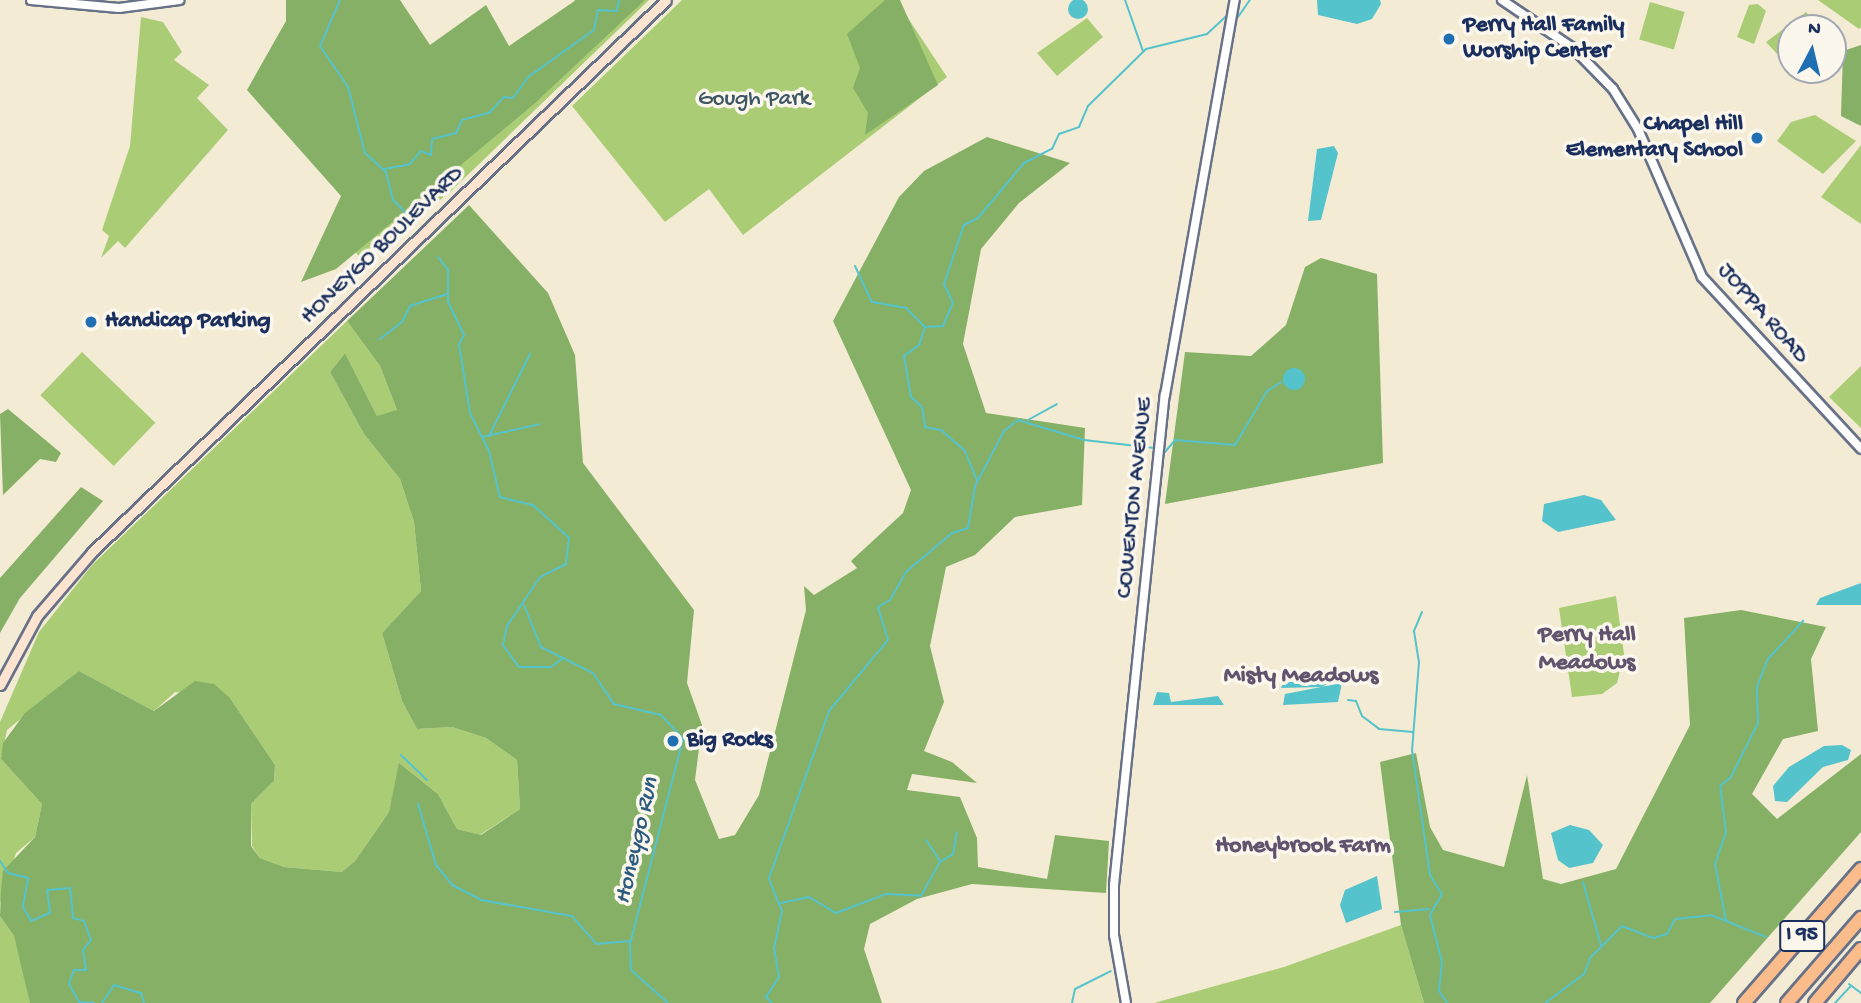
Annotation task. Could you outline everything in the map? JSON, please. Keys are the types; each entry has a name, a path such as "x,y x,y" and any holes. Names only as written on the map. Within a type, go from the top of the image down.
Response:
{"highway":[{"name":"I 95","path":"1744,1003 1861,869"},
{"path":"1787,1003 1861,918"},
{"name":"I 95","path":"1815,1003 1861,949"}],"main road":[{"name":"HONEYGO BOULEVARD","path":"0,685 37,616 92,552 666,0"}],"street":[{"path":"31,0 119,8 179,0"},
{"name":"COWENTON AVENUE","path":"1126,1003 1114,935 1114,885 1165,394 1235,0"},
{"name":"JOPPA ROAD","path":"1502,0 1573,48 1606,80 1633,119 1687,251 1706,282 1861,449"}],"green space":[{"path":"286,0 400,0 430,45 486,5 509,46 576,0 645,0 534,104 336,269 301,282 341,196 247,90 286,21"},
{"path":"574,0 649,0 449,193 362,260 342,236 590,22"},
{"name":"Gough Park","path":"682,0 896,0 947,77 743,235 709,189 665,222 572,106"},
{"path":"885,0 900,0 938,85 865,135 868,113 853,88 860,68 847,34"},
{"path":"1818,0 1861,0 1859,29 1847,21 1847,14 1838,14"},
{"path":"1650,2 1685,12 1674,49 1639,39"},
{"path":"1758,4 1766,11 1754,44 1737,37 1749,5"},
{"path":"141,17 163,22 182,52 174,60 209,85 197,98 228,130 125,248 118,241 101,258 109,236 102,230 130,146"},
{"path":"1087,18 1103,37 1057,76 1037,53"},
{"path":"1777,34 1777,54 1766,42"},
{"path":"1861,45 1861,126 1841,116 1842,84 1847,84 1847,50"},
{"path":"1815,115 1856,141 1823,174 1777,141 1791,122"},
{"path":"987,137 1070,163 1019,203 981,249 963,344 986,413 1085,428 1082,505 1015,517 975,555 946,567 930,646 944,702 924,751 952,762 977,783 912,774 907,790 960,797 977,838 978,867 1047,879 1055,835 1109,841 1106,893 972,884 917,899 870,924 864,949 882,1003 30,1003 14,936 0,916 1,891 3,871 35,837 42,804 1,759 3,743 25,713 79,671 154,711 195,681 214,684 230,698 275,765 274,781 251,804 251,846 260,858 284,867 342,872 355,861 389,812 399,763 438,794 457,829 481,835 520,809 517,760 486,738 452,727 417,729 402,701 382,633 421,591 414,522 400,479 364,434 330,372 345,353 377,416 397,410 380,366 347,321 469,205 548,293 575,355 583,463 694,610 687,683 702,725 695,780 719,839 735,835 759,795 806,610 804,586 814,595 857,568 851,561 903,513 911,490 833,321 899,197 924,171"},
{"path":"1861,145 1861,224 1821,197"},
{"path":"1321,258 1377,274 1383,463 1165,504 1185,352 1251,356 1286,325 1305,267"},
{"path":"347,321 380,366 397,410 388,418 377,416 345,353 330,372 364,434 400,479 414,522 421,591 382,633 402,701 417,729 452,727 486,738 517,760 520,809 480,835 457,829 438,794 400,764 389,812 355,861 342,872 284,867 260,858 252,846 251,804 274,781 275,765 230,698 175,692 154,711 79,671 7,730 1,759 42,804 35,837 16,853 0,903 0,722 39,632 93,564"},
{"path":"82,352 155,423 114,466 40,395"},
{"path":"1861,366 1861,428 1829,397"},
{"path":"8,409 61,453 56,462 40,459 3,495 0,414"},
{"path":"81,487 103,501 20,598 0,633 0,578"},
{"path":"1616,596 1624,654 1617,683 1602,694 1572,697 1559,608"},
{"path":"1741,610 1826,627 1811,659 1818,731 1783,739 1752,794 1777,819 1861,754 1861,832 1710,1003 1424,1003 1401,925 1380,762 1416,753 1430,827 1443,850 1504,867 1527,775 1543,879 1561,884 1616,869 1690,725 1684,618"},
{"path":"0,916 14,936 32,1003 0,1003"},
{"path":"1401,925 1424,1003 1154,1003 1284,967"}],"water":[{"path":"1078,-1 1085,2 1088,9 1085,16 1078,19 1071,16 1068,9 1071,2"},
{"path":"1317,0 1380,0 1381,4 1372,19 1357,24 1318,15"},
{"path":"1334,146 1338,153 1321,220 1308,221 1317,149"},
{"path":"1294,368 1302,371 1305,379 1302,387 1294,390 1286,387 1283,379 1286,371"},
{"path":"1584,495 1601,500 1616,520 1558,532 1542,521 1544,504"},
{"path":"1861,583 1861,605 1816,605 1820,598"},
{"path":"1347,674 1322,687 1281,688 1283,683"},
{"path":"1342,683 1338,702 1283,705 1285,694"},
{"path":"1157,692 1169,693 1171,702 1218,696 1224,705 1153,705"},
{"path":"1842,745 1851,750 1848,760 1823,767 1787,802 1775,801 1773,786 1789,767 1824,746"},
{"path":"1570,825 1589,830 1603,845 1593,863 1569,868 1558,860 1551,833"},
{"path":"1377,876 1382,909 1346,923 1340,905 1345,890"}],"waterway":[{"name":"Honeygo Run","path":"340,0 320,46 348,87 365,153 386,172 393,200 407,214"},
{"path":"385,169 410,164 421,151 431,155 432,139 456,133 462,120 489,113 504,97 513,98 528,77 594,30 598,10 617,11 619,0"},
{"path":"1125,0 1143,51"},
{"path":"1238,17 1250,0"},
{"path":"855,266 872,302 906,308 925,327 943,326 953,303 944,284 964,225 978,218 1024,163 1052,149 1059,134 1079,127 1088,106 1146,49 1207,34 1225,17"},
{"name":"Honeygo Run","path":"438,257 448,270 448,302 464,335 459,344 470,413 489,451 500,497 533,505 569,538 566,564 540,577 507,626 503,645 519,667 551,667 563,658"},
{"path":"380,339 402,322 410,306 446,294"},
{"path":"925,327 919,345 904,356 911,397 922,407 925,427 941,430 965,451 977,481"},
{"path":"489,436 530,354"},
{"path":"1165,452 1175,440 1235,445 1267,391 1282,382"},
{"path":"1028,420 1057,404"},
{"path":"769,878 829,711 888,640 878,607 890,600 907,571 952,533 968,528 975,486 1004,431 1018,420 1084,440 1155,448"},
{"path":"482,437 540,424"},
{"name":"Honeygo Run","path":"524,605 541,647 593,673 614,704 661,715 683,739 630,944 631,970 668,1003"},
{"path":"1422,612 1414,631 1419,662 1412,750 1430,875 1442,894 1430,915 1442,962 1439,991 1447,1003"},
{"path":"1726,920 1715,864 1726,832 1720,786 1731,777 1758,723 1757,687 1768,659 1803,621"},
{"path":"1348,700 1356,701 1362,716 1379,729 1413,732"},
{"path":"401,755 427,780"},
{"path":"418,804 436,865 452,885 481,900 572,916 596,944 630,941"},
{"path":"781,903 809,897 836,913 886,894 921,896 940,862 953,854 957,832"},
{"path":"926,840 940,861"},
{"name":"Honeygo Run","path":"0,861 8,873 28,878 23,907 31,921 50,913 47,890 70,888 73,918 84,921 91,940 83,950 86,970 74,970 69,984 79,1002 94,1003"},
{"path":"769,879 782,911 774,948 779,977 766,997 772,1003"},
{"path":"1583,882 1601,945"},
{"path":"1395,912 1429,909"},
{"path":"1545,1003 1584,974 1590,958 1622,926 1653,938 1667,934 1675,919 1711,915 1766,937"},
{"path":"1072,1003 1075,989 1111,971"},
{"path":"1849,984 1861,993"},
{"name":"Honeygo Run","path":"102,1003 114,985 141,993 144,1003"},
{"path":"1835,1003 1851,986"}],"place":[{"name":"Perry Hall Family Worship Center","path":"1449,39"},
{"name":"Chapel Hill Elementary School","path":"1757,138"},
{"name":"Handicap Parking","path":"91,322"},
{"name":"Big Rocks","path":"673,741"}],"district":[{"name":"Perry Hall Meadows","path":"1587,650"},
{"name":"Misty Meadows","path":"1301,677"},
{"name":"Honeybrook Farm","path":"1303,847"}]}
